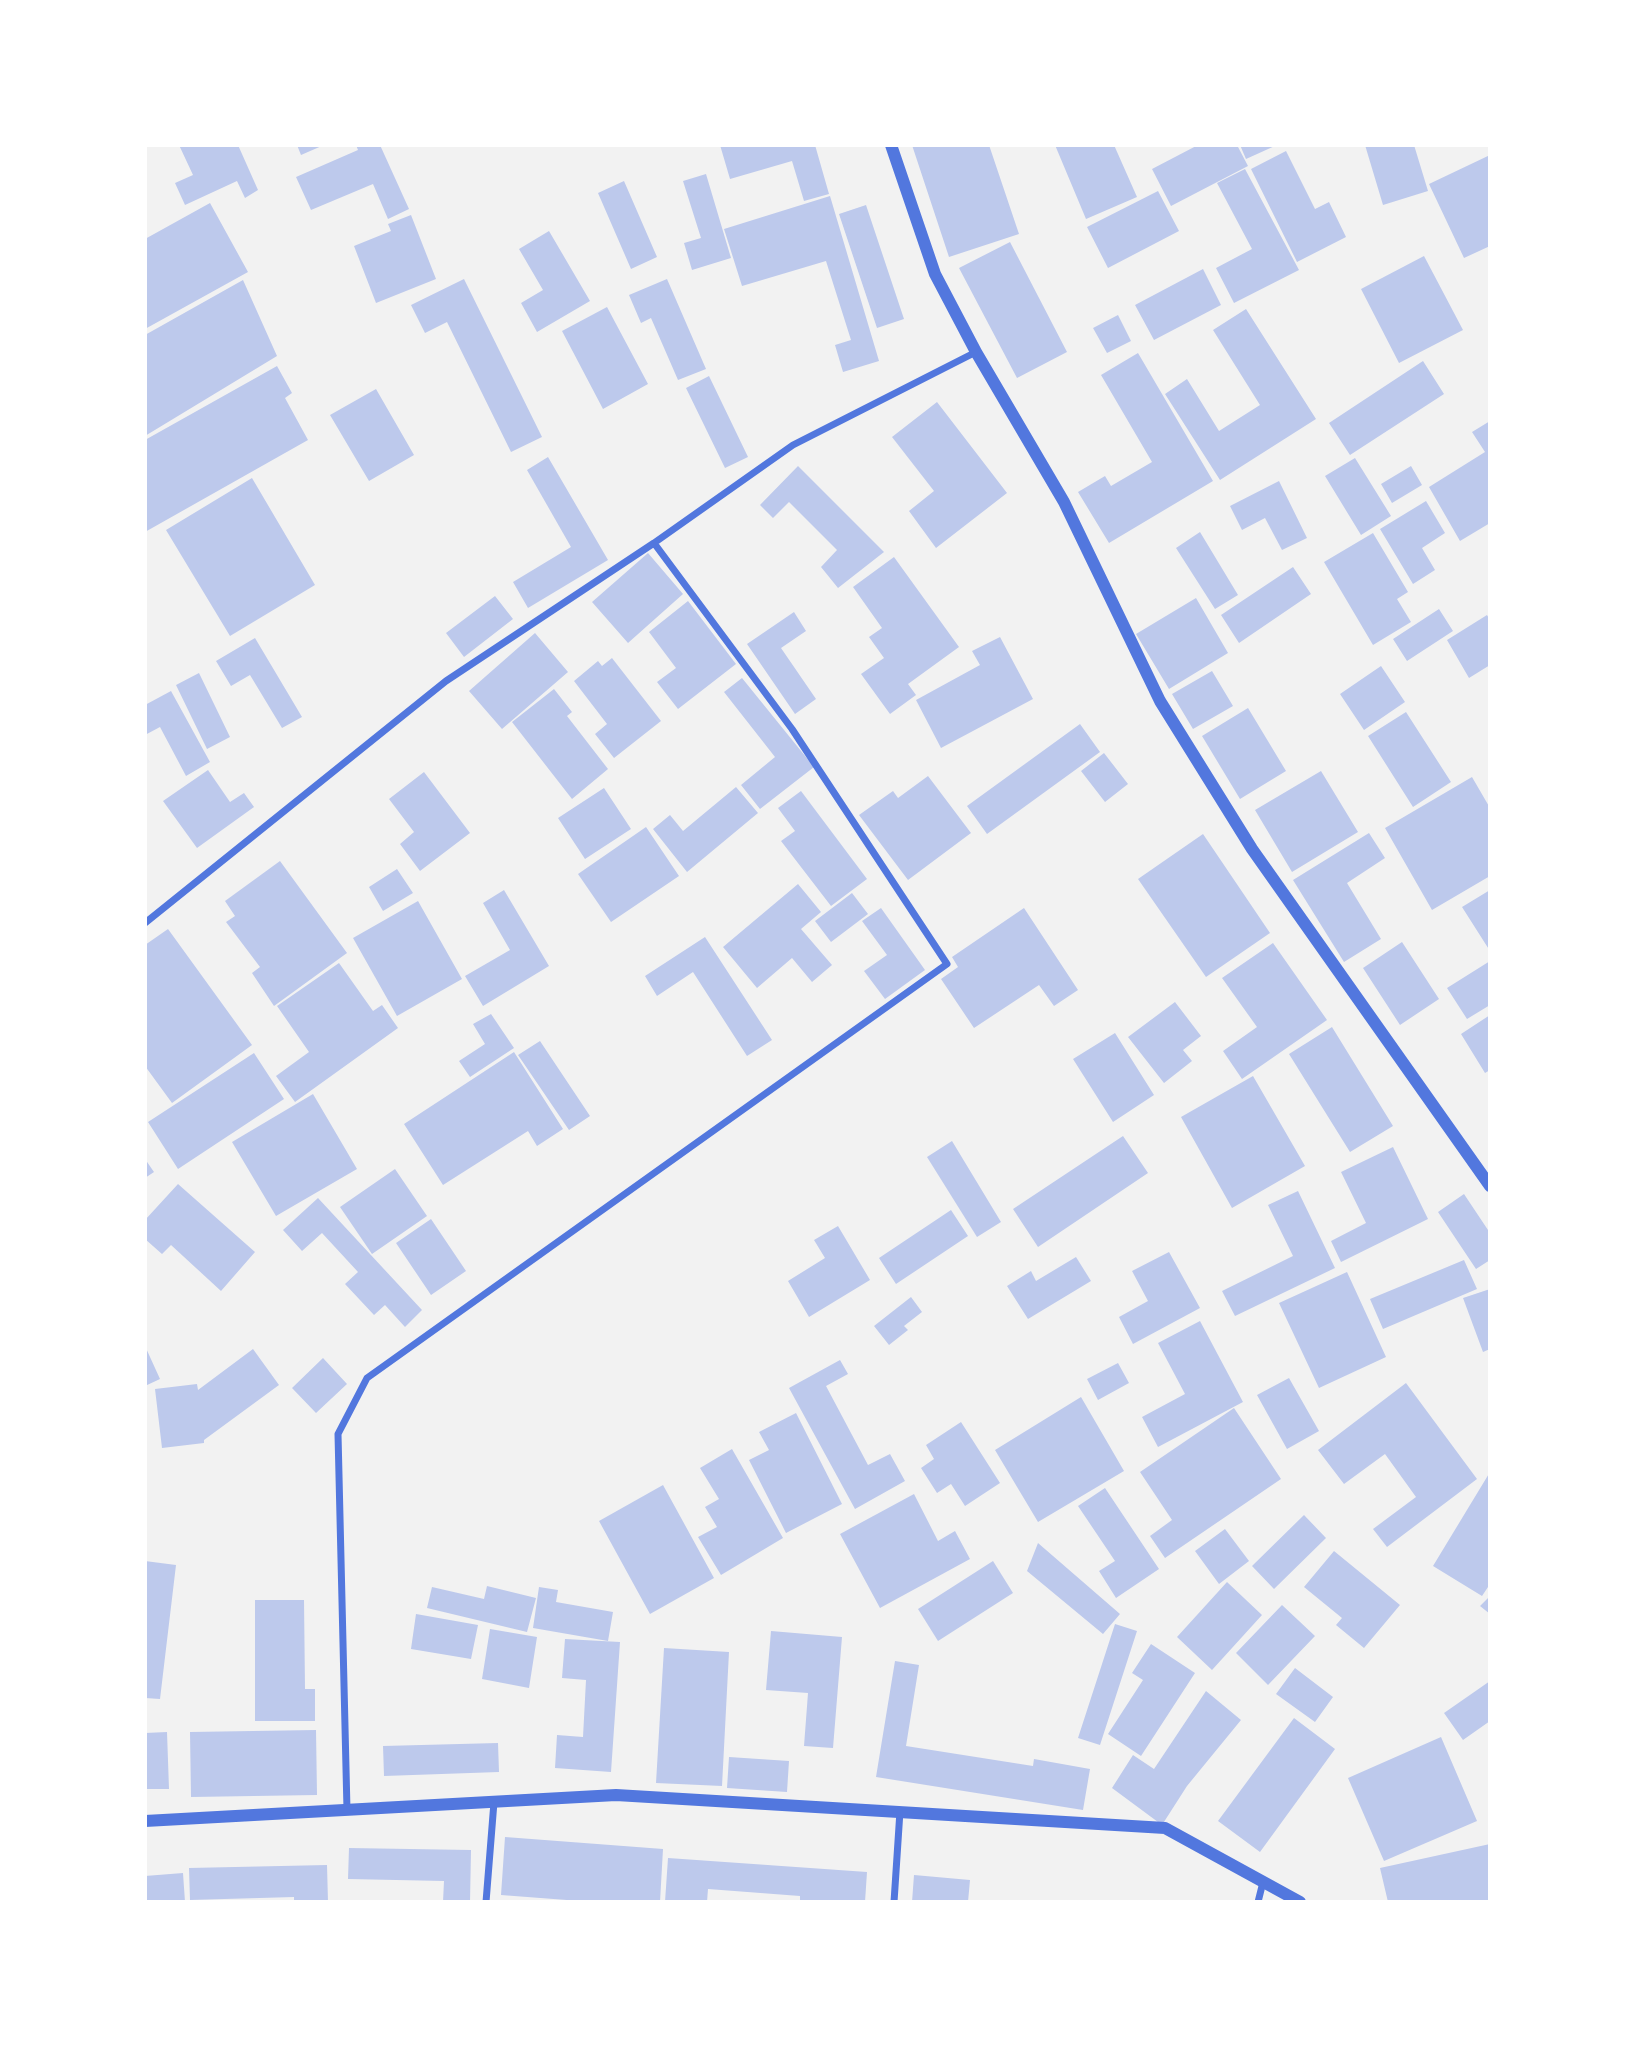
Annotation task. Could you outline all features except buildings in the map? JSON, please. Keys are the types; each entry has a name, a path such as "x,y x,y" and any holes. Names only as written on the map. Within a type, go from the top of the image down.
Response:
{"street":[{"path":"891,145 935,274 976,352 1064,502 1160,701 1252,849 1490,1186"},
{"path":"145,923 446,681 654,543 793,445 976,352"},
{"path":"347,1810 338,1434 367,1378 947,964 792,729 654,543"},
{"path":"145,1821 616,1796 1165,1828 1300,1902"},
{"path":"486,1902 494,1802"},
{"path":"894,1902 900,1811"},
{"path":"1258,1902 1264,1882"}]}
